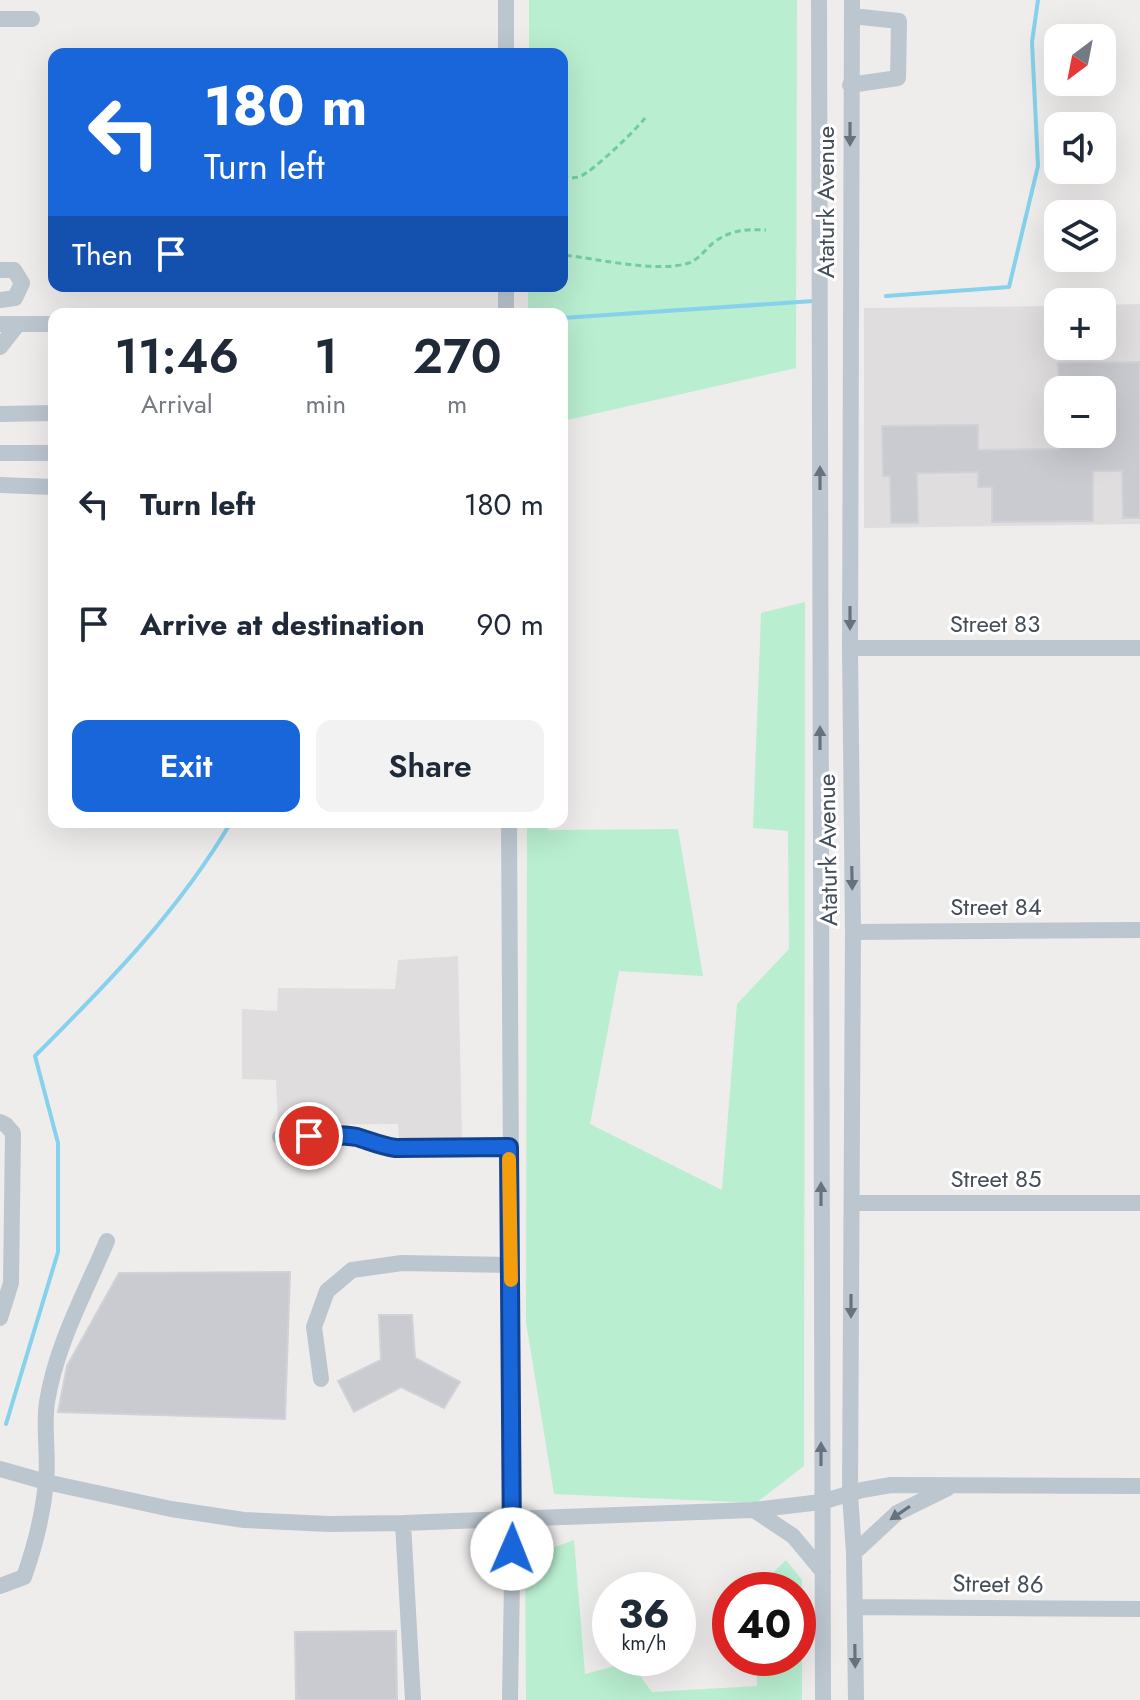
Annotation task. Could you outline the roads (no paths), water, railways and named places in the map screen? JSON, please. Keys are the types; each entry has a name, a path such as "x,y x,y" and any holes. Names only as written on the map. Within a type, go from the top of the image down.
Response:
{"street":[{"path":"506,0 506,48"},
{"name":"Ataturk Avenue","path":"819,0 823,1700"},
{"path":"850,85 898,78 899,21 852,8"},
{"name":"Ataturk Avenue","path":"852,8 850,1494 856,1700"},
{"path":"0,19 32,19"},
{"path":"0,270 14,270 22,283 15,298 0,300"},
{"path":"0,324 48,324"},
{"path":"0,347 18,324"},
{"path":"0,414 48,413"},
{"path":"0,453 48,453"},
{"path":"0,485 48,487"},
{"path":"820,583 850,581"},
{"name":"Street 83","path":"850,648 1140,648"},
{"path":"509,828 513,1519 510,1700"},
{"name":"Street 84","path":"853,932 1140,930"},
{"path":"0,1122 13,1133 11,1283 0,1318"},
{"path":"280,1137 338,1135 396,1148 509,1147"},
{"name":"Street 85","path":"852,1203 1140,1203"},
{"path":"0,1586 24,1577 35,1547 46,1482 46,1406 51,1382 59,1354 107,1241"},
{"path":"321,1379 314,1327 327,1291 352,1270 402,1263 511,1265"},
{"path":"0,1469 171,1509 244,1520 329,1524 753,1510 821,1502 891,1485 1140,1486"},
{"path":"854,1553 897,1513 953,1485"},
{"path":"753,1510 793,1536 823,1572"},
{"path":"403,1523 413,1700"},
{"name":"Street 86","path":"855,1607 1140,1609"}],"waterway":[{"path":"886,296 1009,287 1038,166 1032,42 1038,0"},
{"path":"568,318 814,301"},
{"path":"6,1424 58,1252 58,1143 35,1056 115,974 165,916 227,828"}]}
